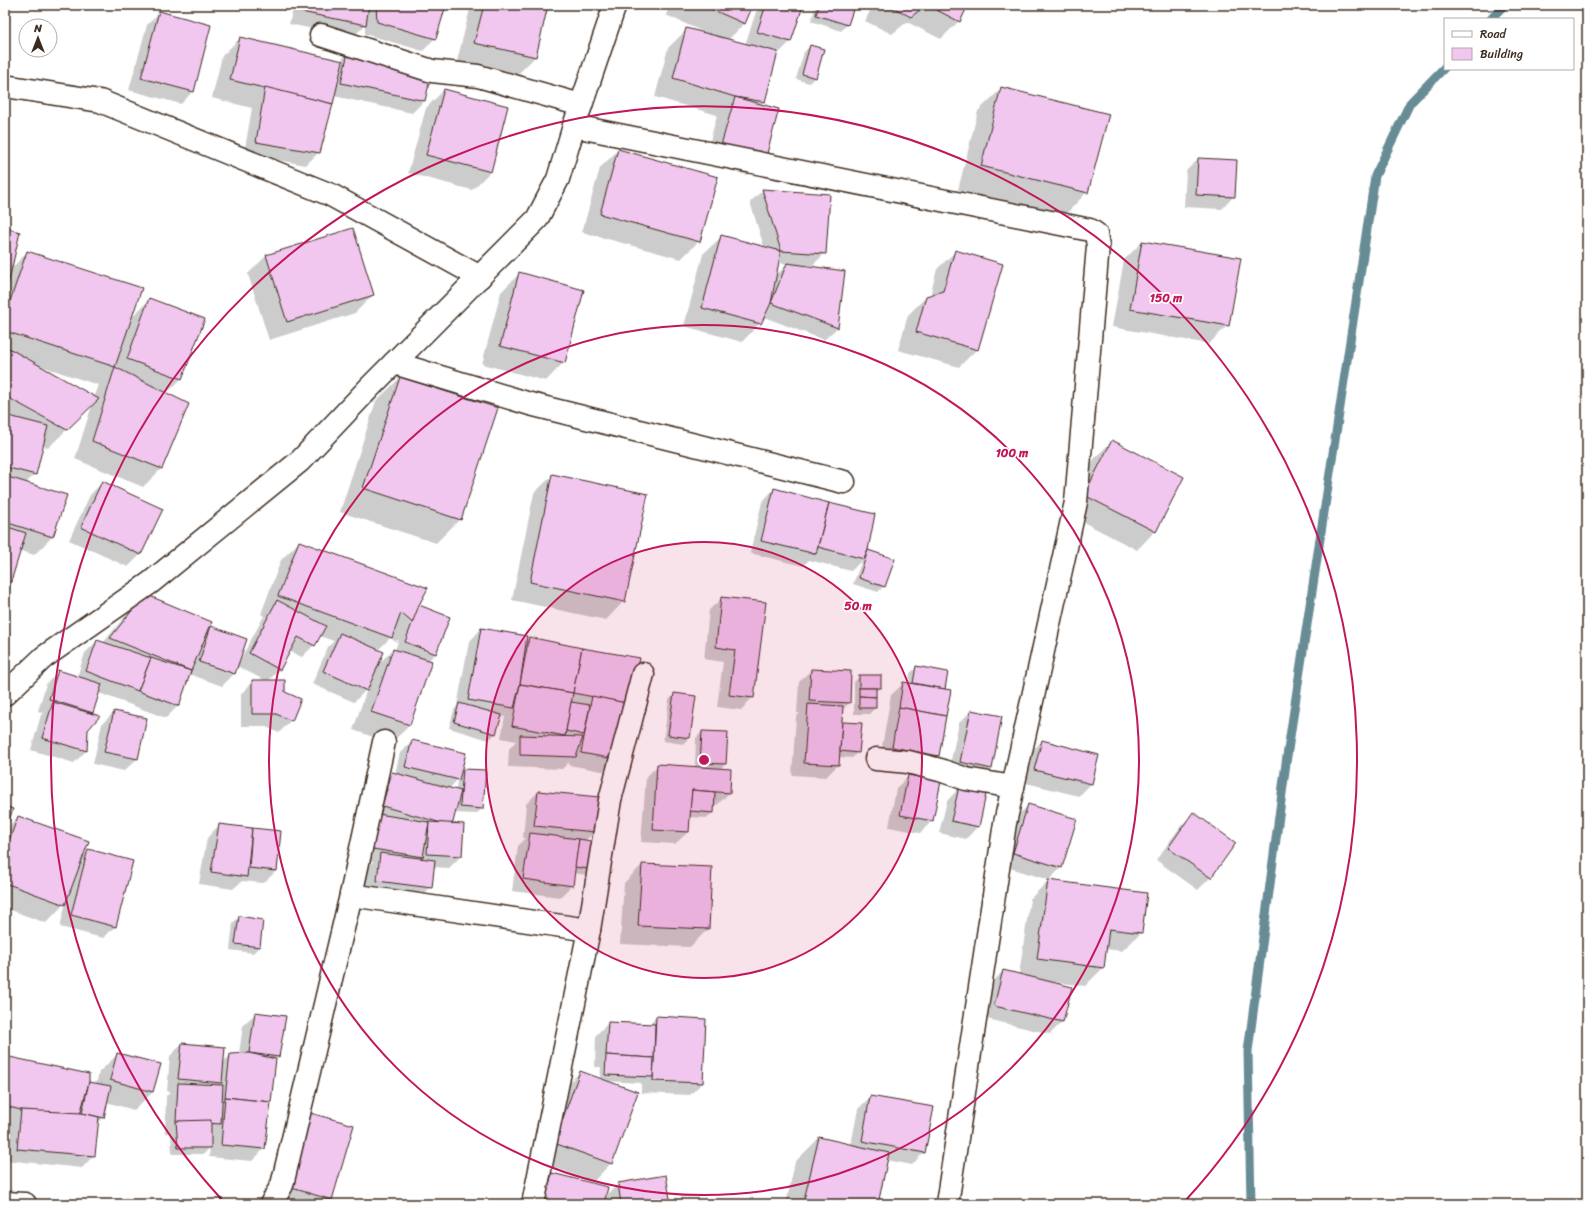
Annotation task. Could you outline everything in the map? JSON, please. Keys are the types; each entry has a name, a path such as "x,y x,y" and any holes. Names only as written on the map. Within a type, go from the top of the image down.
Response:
{"street":[{"path":"5,694 44,657 150,583 300,461 394,362 537,219 558,179 614,5"},
{"path":"321,34 432,71 478,76 581,105"},
{"path":"5,86 107,104 331,195 480,277"},
{"path":"574,126 1090,230 1096,234 1098,246 1076,502 1005,824 947,1204"},
{"path":"394,362 530,404 844,482"},
{"path":"532,1204 589,930 610,800 644,674"},
{"path":"271,1204 282,1185 351,895 384,742"},
{"path":"876,759 915,764 940,770 966,779 1013,787"},
{"path":"351,895 589,930"},
{"path":"5,1203 24,1204"}],"building":[{"path":"303,5 369,5 366,25 301,12"},
{"path":"376,5 446,5 436,39 377,22"},
{"path":"484,5 548,5 536,57 474,43"},
{"path":"702,5 753,5 745,24"},
{"path":"766,5 787,5 802,9 791,42 757,32"},
{"path":"819,5 849,5 854,7 848,25 816,15"},
{"path":"888,5 926,5 911,17"},
{"path":"927,5 968,5 960,22"},
{"path":"159,11 211,25 194,92 141,78"},
{"path":"686,28 778,52 765,102 735,97 673,78"},
{"path":"240,37 343,61 333,104 230,80"},
{"path":"810,45 824,49 816,78 802,74"},
{"path":"348,52 432,71 425,101 341,83"},
{"path":"265,87 333,104 320,153 256,142"},
{"path":"1001,87 1109,114 1088,193 981,166"},
{"path":"444,89 508,106 491,172 426,155"},
{"path":"735,97 779,109 766,157 721,145"},
{"path":"618,149 718,177 700,242 600,214"},
{"path":"1198,158 1237,160 1235,197 1196,195"},
{"path":"762,189 830,194 826,254 781,251"},
{"path":"5,228 20,232 5,298"},
{"path":"353,228 374,295 287,322 266,255"},
{"path":"721,235 781,251 771,303 761,324 702,308"},
{"path":"1142,241 1241,258 1229,326 1130,309"},
{"path":"955,250 1003,264 978,350 916,332 926,296 943,291"},
{"path":"27,251 142,288 115,367 5,331 5,316"},
{"path":"787,263 845,271 838,328 771,303"},
{"path":"519,272 584,290 565,363 500,346"},
{"path":"149,298 205,319 182,379 127,359"},
{"path":"5,346 99,399 67,430 5,396"},
{"path":"115,367 189,404 162,469 92,441"},
{"path":"400,377 498,408 461,520 363,488"},
{"path":"5,415 48,426 36,475 5,467"},
{"path":"1112,440 1184,477 1156,532 1084,495"},
{"path":"552,474 648,494 625,602 530,582"},
{"path":"5,476 67,495 53,537 5,522"},
{"path":"102,481 163,509 141,555 81,527"},
{"path":"774,488 829,503 816,554 761,541"},
{"path":"829,503 875,514 868,550 864,559 818,547"},
{"path":"5,526 26,533 9,588 5,587"},
{"path":"299,541 428,588 419,605 415,625 401,613 392,638 278,596"},
{"path":"868,550 895,559 885,587 859,578"},
{"path":"145,594 212,622 191,671 110,638"},
{"path":"721,597 766,602 754,698 729,695 735,650 716,647"},
{"path":"277,600 326,626 315,646 298,637 280,670 249,653"},
{"path":"419,605 450,617 436,654 405,642"},
{"path":"211,626 247,639 235,674 199,662"},
{"path":"481,628 527,636 520,684 514,708 468,700"},
{"path":"340,633 384,652 367,691 323,671"},
{"path":"529,637 582,648 573,693 520,684"},
{"path":"97,640 151,658 138,691 86,671"},
{"path":"582,648 640,658 631,704 573,693"},
{"path":"393,649 432,661 410,725 371,712"},
{"path":"151,658 191,671 179,706 138,691"},
{"path":"916,666 948,672 945,689 913,683"},
{"path":"811,669 851,671 850,703 809,701"},
{"path":"58,670 102,684 93,713 49,699"},
{"path":"859,675 881,675 881,688 859,688"},
{"path":"252,680 285,680 285,692 301,699 292,721 276,714 252,714"},
{"path":"903,682 951,690 946,716 899,707"},
{"path":"520,684 573,693 565,736 512,726"},
{"path":"859,688 876,688 876,697 859,696"},
{"path":"674,693 696,696 690,738 668,735"},
{"path":"592,696 631,704 620,760 581,753"},
{"path":"859,696 876,697 876,708 859,708"},
{"path":"53,702 100,716 88,730 87,751 42,738"},
{"path":"571,702 590,705 584,735 566,731"},
{"path":"459,703 502,715 496,734 454,722"},
{"path":"808,704 843,706 839,765 804,763"},
{"path":"899,707 946,716 939,756 892,747"},
{"path":"971,710 1002,716 992,769 960,762"},
{"path":"114,711 147,718 138,759 104,752"},
{"path":"842,722 862,723 859,753 840,751"},
{"path":"702,731 728,732 726,764 700,763"},
{"path":"520,735 583,737 576,757 520,755"},
{"path":"412,740 466,753 459,780 405,767"},
{"path":"1042,740 1099,755 1092,784 1034,770"},
{"path":"657,764 731,769 730,793 692,790 689,832 653,830"},
{"path":"463,769 486,770 483,809 460,807"},
{"path":"392,772 461,791 452,826 382,806"},
{"path":"908,775 941,781 933,821 900,815"},
{"path":"959,787 986,794 979,827 951,821"},
{"path":"692,790 715,792 714,813 690,811"},
{"path":"538,791 599,797 595,832 534,826"},
{"path":"1028,804 1077,819 1062,868 1013,853"},
{"path":"5,806 13,809 5,831"},
{"path":"1193,812 1236,843 1211,878 1168,848"},
{"path":"378,814 429,822 423,857 373,849"},
{"path":"18,816 89,841 65,905 5,883 5,852"},
{"path":"429,822 464,824 462,856 427,854"},
{"path":"219,824 252,828 247,877 211,872"},
{"path":"252,828 281,831 277,871 249,868"},
{"path":"530,833 579,839 573,886 523,879"},
{"path":"579,839 597,842 594,870 575,867"},
{"path":"88,849 133,861 116,927 71,915"},
{"path":"380,853 435,860 432,888 377,881"},
{"path":"642,864 712,867 709,929 638,926"},
{"path":"1048,880 1147,893 1142,933 1109,929 1104,968 1037,959"},
{"path":"239,916 263,920 260,947 235,944"},
{"path":"1003,970 1072,987 1063,1022 994,1006"},
{"path":"255,1012 286,1016 279,1057 249,1053"},
{"path":"656,1016 706,1019 703,1083 653,1081"},
{"path":"608,1022 655,1024 654,1058 606,1055"},
{"path":"182,1043 225,1047 222,1083 178,1079"},
{"path":"117,1053 161,1064 153,1092 110,1080"},
{"path":"249,1053 276,1059 271,1102 225,1097 230,1054"},
{"path":"606,1055 654,1058 653,1077 605,1075"},
{"path":"5,1056 89,1074 89,1082 79,1118 21,1110 5,1106"},
{"path":"580,1071 638,1092 612,1164 554,1143"},
{"path":"89,1082 111,1086 104,1118 82,1113"},
{"path":"178,1083 223,1085 221,1124 176,1121"},
{"path":"870,1096 934,1107 925,1153 862,1141"},
{"path":"225,1097 271,1102 265,1149 221,1145"},
{"path":"21,1110 82,1113 99,1117 95,1156 17,1149"},
{"path":"303,1111 354,1125 332,1200 282,1185"},
{"path":"211,1120 211,1148 178,1148 176,1121"},
{"path":"819,1137 889,1153 878,1204 803,1204"},
{"path":"552,1173 608,1187 604,1204 544,1204"},
{"path":"666,1175 671,1204 621,1204 618,1183"}],"waterway":[{"path":"1492,18 1504,5"},
{"path":"1251,1204 1248,1051 1286,763 1375,176 1410,103 1444,68"}]}
